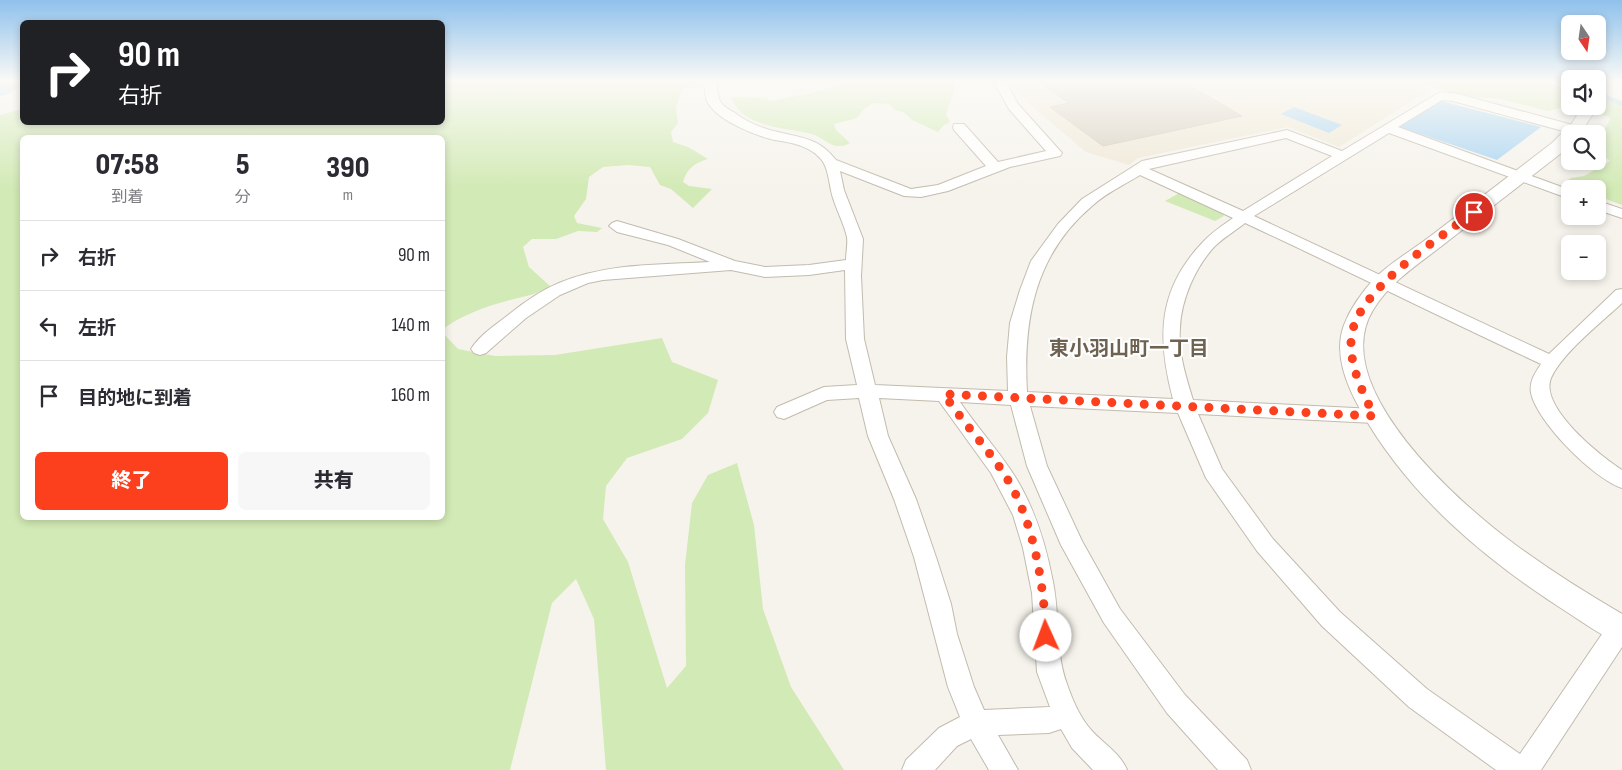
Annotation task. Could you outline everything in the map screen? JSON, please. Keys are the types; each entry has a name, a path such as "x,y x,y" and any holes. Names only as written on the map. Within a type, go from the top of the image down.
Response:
{"street":[{"path":"733,118 754,129 814,146 831,163 837,190 855,239 855,339 878,436 905,499 925,557 961,687 976,723 1004,770"},
{"path":"831,163 909,193 936,192 995,167 1055,153 1023,118"},
{"path":"1404,118 1243,217 1210,244 1191,267 1178,295 1171,328 1174,367 1185,407 1213,472 1265,545 1331,619 1418,698 1519,770"},
{"path":"1526,118 1561,127"},
{"path":"959,126 995,167"},
{"path":"1388,128 1561,192"},
{"path":"1236,770 1176,704 1112,616 1072,545 1037,466 1018,397 1016,357 1020,323 1028,290 1039,261 1063,227 1087,202 1147,164 1287,134 1343,156"},
{"path":"1525,770 1621,628 1549,584 1490,542 1417,472 1374,416 1358,382 1353,362 1351,341 1360,310 1383,282 1561,144"},
{"path":"1139,169 1551,362"},
{"path":"1606,208 1622,214"},
{"path":"617,226 622,230 673,242 731,265 765,272 786,272 854,264"},
{"path":"480,349 508,324 566,285 606,275 731,265"},
{"path":"1622,294 1551,362 1540,381 1544,402 1559,426 1586,453 1622,480"},
{"path":"784,412 824,394 866,391 1374,416"},
{"path":"944,394 962,421 1007,478 1023,514 1034,546 1045,604 1050,673 1066,715 1082,739 1113,770"},
{"path":"916,770 948,736 976,723 1049,720 1066,715"}],"shaded area":[{"path":"1046,118 1385,118 1339,147 1288,127 1138,158 1129,165 1086,152"}],"green space":[{"path":"0,118 20,118 20,125 445,125 445,118 677,118 678,123 671,132 673,142 688,147 708,159 692,167 683,182 689,186 712,189 693,208 671,189 660,185 650,167 628,165 603,167 589,177 586,199 574,216 577,223 602,228 597,232 578,231 556,239 532,239 523,247 529,267 550,286 532,294 477,311 445,328 445,135 20,135 20,520 445,520 445,335 458,349 495,356 555,355 662,338 672,362 718,380 708,413 682,439 627,458 606,486 603,519 628,562 667,688 686,666 685,565 692,503 708,475 737,463 754,525 763,609 791,687 844,770 606,770 594,619 576,579 552,603 510,770 0,770"},
{"path":"750,118 857,118 834,124 836,130 850,143 839,146 830,144 812,134 766,125"},
{"path":"910,118 948,118 950,122 938,132"},
{"path":"1610,118 1622,118 1622,205 1606,199 1606,180 1568,180 1584,176 1594,170 1606,170 1606,163 1610,161 1606,157 1606,128"},
{"path":"1181,192 1220,209 1224,216 1215,221 1165,201"}],"water":[{"path":"1291,118 1323,118 1342,125 1329,133"},
{"path":"1412,118 1506,118 1541,127 1497,160 1400,127"}],"building":[{"path":"1065,118 1233,118 1103,146"}],"district":[{"name":"東小羽山町一丁目","path":"1129,348"}],"route":[{"path":"1046,636 1045,604 1039,572 1034,546 1023,514 1007,478 994,459 962,421 944,394 1374,416 1358,382 1353,362 1351,341 1360,310 1383,282 1474,212"}]}
